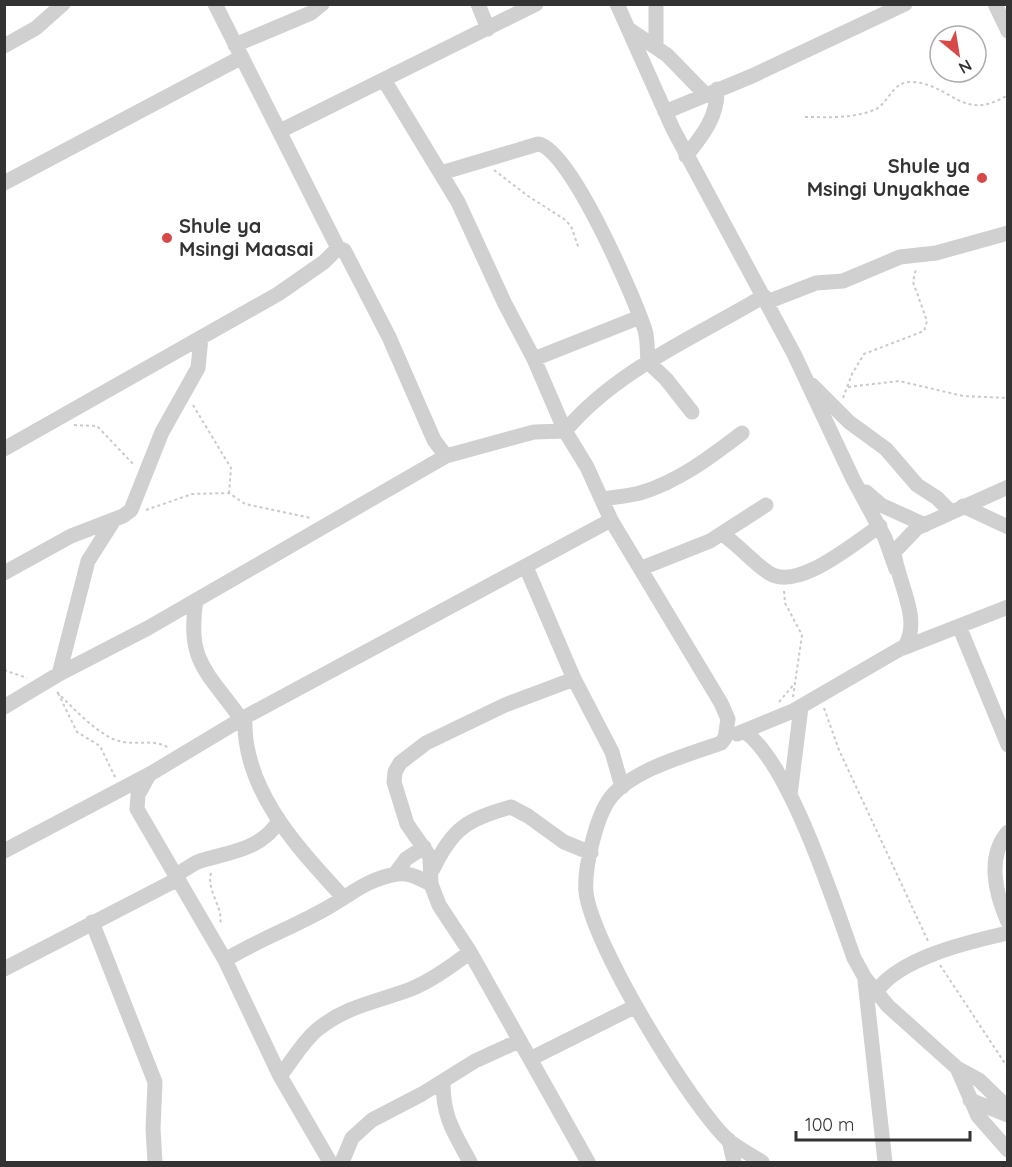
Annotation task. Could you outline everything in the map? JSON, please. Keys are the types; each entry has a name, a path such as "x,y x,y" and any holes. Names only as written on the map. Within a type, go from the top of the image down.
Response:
{"street":[{"path":"215,4 338,248 344,250 389,337 434,440 446,456"},
{"path":"4,183 238,51 311,14 322,4"},
{"path":"478,4 488,28"},
{"path":"280,131 536,4"},
{"path":"617,4 686,156 766,299 855,482 880,526 912,623 911,637 903,648"},
{"path":"656,4 656,47"},
{"path":"665,112 752,76 905,4"},
{"path":"995,4 1008,31"},
{"path":"4,46 36,28 64,5"},
{"path":"630,30 656,47 711,92 717,102 712,119 686,156"},
{"path":"384,80 459,202 505,304 534,359 565,431 603,499 611,520 642,568 721,703 728,719 725,738 721,743 667,763 622,787 605,807 586,878 592,916 636,1006 702,1111 729,1140 762,1162"},
{"path":"441,173 485,162 538,144 550,147 565,165 594,214 640,317 647,340 648,362 666,379 692,412"},
{"path":"565,431 586,406 648,362 766,299 816,283 843,282 900,257 936,253 1008,233"},
{"path":"4,449 201,338 304,276 338,248"},
{"path":"534,359 640,317"},
{"path":"4,573 71,536 114,520 131,510 137,498 143,474 173,410 198,368 201,338"},
{"path":"806,379 830,400 837,411 875,443 886,449 917,484 957,509 1008,527"},
{"path":"4,707 49,680 109,650 446,456 534,432 549,429 565,431"},
{"path":"603,499 639,493 664,484 716,453 742,433"},
{"path":"855,482 881,505 926,525"},
{"path":"896,569 894,552 899,544 917,528 1008,487"},
{"path":"642,568 722,534 766,505"},
{"path":"49,680 88,561 114,520"},
{"path":"4,851 122,790 243,718 611,520"},
{"path":"722,534 736,543 767,572 790,578 828,562 880,526"},
{"path":"526,567 574,679 605,736 622,787"},
{"path":"196,600 192,636 197,656 243,718 246,753 279,821 308,859 343,897"},
{"path":"725,738 745,732 794,710 903,648 1008,607"},
{"path":"958,626 1008,745"},
{"path":"433,869 424,847 407,824 397,793 395,772 400,763 411,753 455,728 505,705 574,679"},
{"path":"790,795 802,717 794,710"},
{"path":"745,732 757,741 799,812 854,958 865,978 903,1022 957,1068 990,1089 1008,1108"},
{"path":"150,774 138,795 137,809 225,960 280,1076 330,1162"},
{"path":"588,1162 470,952 439,905 431,884 433,869 450,836 480,818 511,807 528,816 553,836 591,853"},
{"path":"4,969 177,878 200,861 220,858 258,841 279,821"},
{"path":"1008,832 998,846 996,859 997,897 1008,922"},
{"path":"396,874 406,859 424,847"},
{"path":"225,960 254,942 329,907 372,881 396,874 412,875 431,884"},
{"path":"92,922 155,1082 153,1129 155,1162"},
{"path":"876,992 882,983 900,969 934,955 1008,933"},
{"path":"280,1076 316,1031 334,1018 357,1005 410,989 446,970 470,952"},
{"path":"865,978 885,1162"},
{"path":"530,1059 636,1006"},
{"path":"342,1162 348,1144 359,1129 476,1061 519,1041"},
{"path":"957,1068 970,1100 987,1129 1008,1150"},
{"path":"443,1082 443,1100 448,1122 470,1162"},
{"path":"970,1100 1008,1115"},
{"path":"729,1140 734,1162"}],"path":[{"path":"805,117 845,117 862,114 882,105 896,86 913,82 969,106 987,105 1008,95"},
{"path":"485,162 528,196 564,219 571,226 579,249"},
{"path":"837,411 864,354 924,331 927,321 914,282 920,255"},
{"path":"848,387 899,381 963,396 1008,398"},
{"path":"192,401 201,422 231,468 229,493"},
{"path":"67,426 82,424 97,426 143,474"},
{"path":"131,510 154,508 192,494 229,493 245,504 305,515 327,525"},
{"path":"790,578 784,588 784,603 802,635 794,710"},
{"path":"4,670 49,680 77,732 100,746 122,790"},
{"path":"58,693 109,738 131,743 159,742 183,753"},
{"path":"819,697 840,750 934,955 1008,1068"},
{"path":"215,942 221,919 211,889 210,876 220,858"}],"place":[{"name":"Shule ya Msingi Unyakhae","path":"982,178"},
{"name":"Shule ya Msingi Maasai","path":"167,238"}]}
